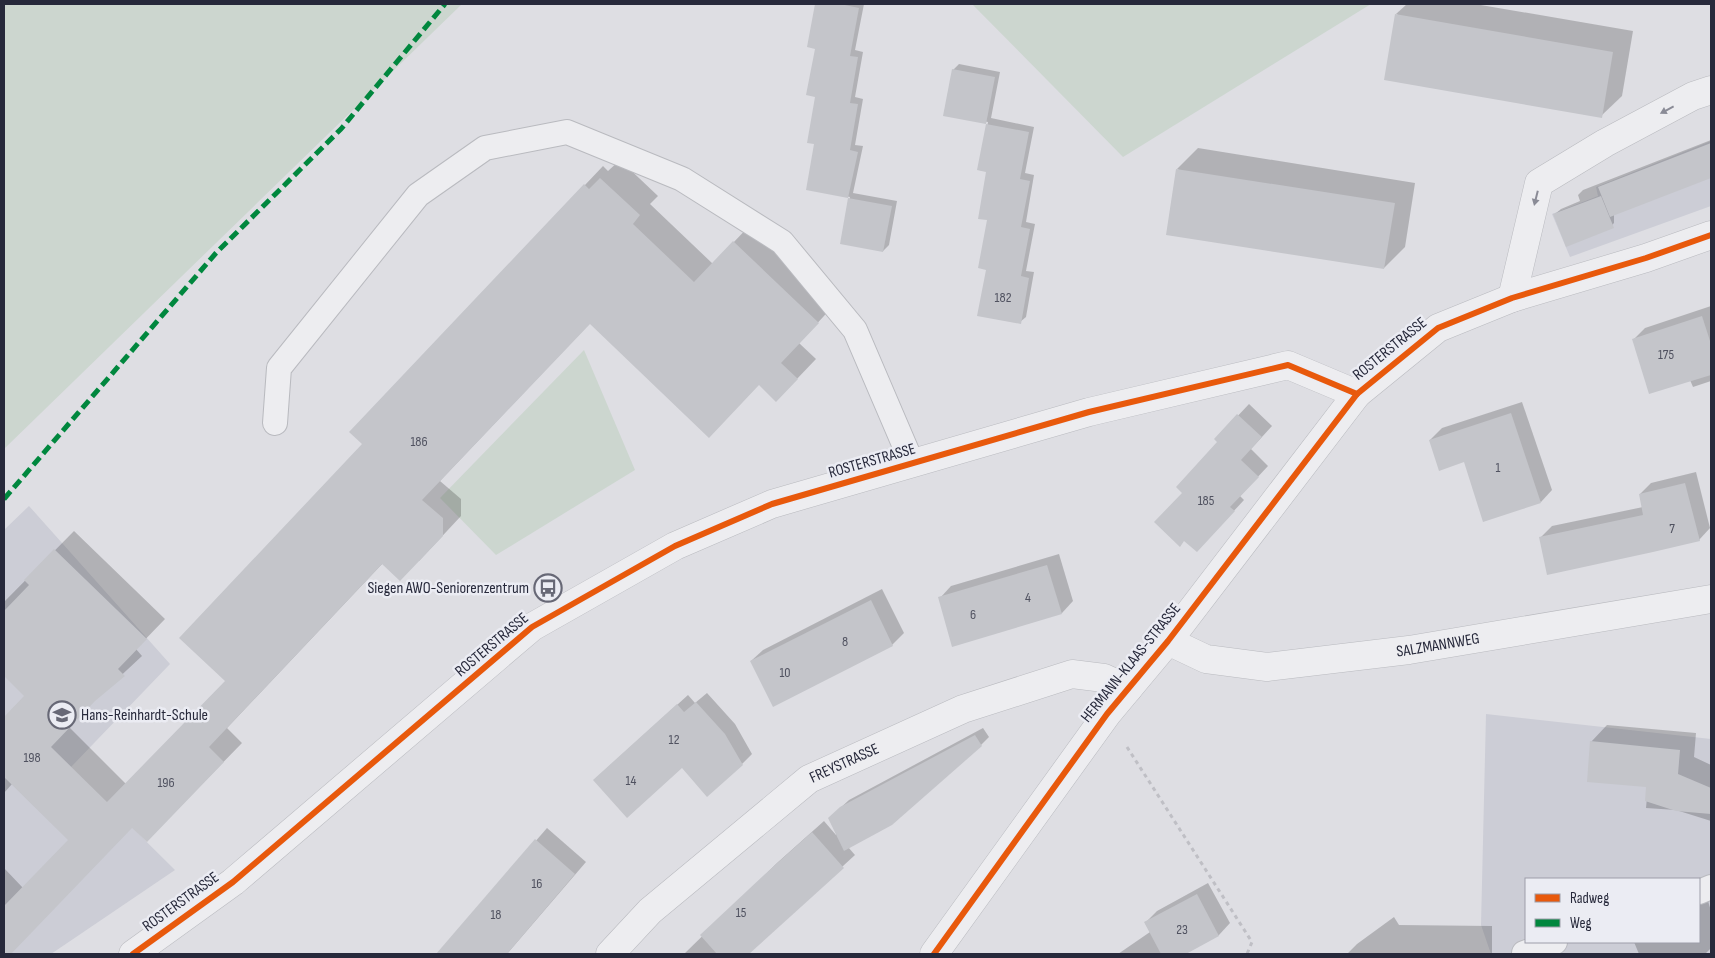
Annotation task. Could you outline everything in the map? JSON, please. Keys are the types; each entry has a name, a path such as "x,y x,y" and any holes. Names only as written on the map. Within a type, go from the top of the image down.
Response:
{"street":[{"path":"1512,298 1539,184 1605,143 1693,96 1711,90"},
{"name":"ROSTERSTRASSE","path":"133,954 233,882 532,627 675,546 772,504 1089,412 1288,365 1357,394 1438,328 1512,298 1646,258 1711,235"},
{"name":"HERMANN-KLAAS-STRASSE","path":"934,954 1107,714 1168,641 1357,394"},
{"name":"SALZMANNWEG","path":"1168,641 1206,659 1267,667 1409,650 1711,599"},
{"name":"FREYSTRASSE","path":"610,954 650,911 809,780 963,708 1072,674 1104,678 1128,689"}],"lane":[{"path":"275,423 279,368 418,195 485,148 567,132 682,180 782,242 855,330 912,463"},
{"path":"1524,953 1552,943"}],"path":[{"path":"1107,714 1252,942 1247,954"}],"shaded area":[{"path":"4,4 462,4 4,449"},
{"path":"972,4 1371,4 1123,157"},
{"path":"1711,141 1711,206 1570,257 1552,214 1598,196 1596,187"},
{"path":"584,350 635,470 496,555 440,498"},
{"name":"Hans-Reinhardt-Schule","path":"29,506 170,664 71,767 175,870 51,954 4,954 4,530"},
{"path":"1486,714 1711,739 1711,954 1491,954 1481,925"}],"building":[{"path":"815,4 840,4 859,8 850,56 858,57 850,103 858,104 850,150 858,152 848,198 806,190 814,144 807,143 815,97 806,95 815,49 807,47"},
{"path":"1395,14 1613,52 1602,118 1384,80"},
{"path":"952,69 995,77 986,124 943,116"},
{"path":"986,124 1029,132 1020,179 1030,181 1021,227 1030,229 1021,276 1029,278 1021,324 977,316 986,270 978,268 987,220 978,219 986,172 977,170"},
{"path":"1711,143 1711,178 1610,217 1598,187"},
{"path":"1176,169 1395,203 1384,269 1166,235"},
{"path":"600,178 640,215 633,224 694,282 733,241 819,323 781,363 798,379 776,402 759,385 709,438 590,324 422,500 443,518 443,536 400,581 382,564 209,747 224,762 147,842 132,828 11,954 4,954 4,906 68,840 4,777 4,717 24,696 4,676 4,611 29,585 24,580 54,549 147,639 118,669 125,676 95,701 51,747 107,802 225,681 179,638 362,444 349,432 584,184 589,189"},
{"path":"1601,196 1614,228 1566,247 1553,214"},
{"path":"848,198 892,206 883,252 840,244"},
{"path":"1702,316 1711,344 1711,375 1649,394 1632,339"},
{"path":"1511,413 1541,503 1483,522 1464,462 1439,471 1429,440"},
{"path":"1237,414 1262,437 1241,460 1259,477 1230,507 1235,511 1197,552 1184,541 1180,547 1154,522 1182,493 1176,487 1217,442 1214,439"},
{"path":"1685,483 1700,541 1547,575 1539,537 1643,515 1639,494"},
{"path":"1047,565 1062,614 952,647 938,597"},
{"path":"871,600 893,646 773,707 750,661"},
{"path":"696,702 725,734 743,765 707,797 682,768 627,818 593,780 677,704 684,712"},
{"path":"975,735 982,746 892,825 844,851 828,818 840,807"},
{"path":"1590,741 1680,750 1678,774 1711,788 1711,814 1676,811 1645,801 1646,787 1587,782"},
{"path":"812,832 844,868 749,954 717,954 700,935"},
{"path":"535,839 575,874 507,954 436,954"},
{"path":"1197,894 1219,936 1186,954 1161,954 1144,922"}],"marked path":[{"path":"4,499 216,253 341,129 445,4"}],"cycle path":[{"path":"934,954 1107,714 1168,641 1357,394 1438,328 1512,298 1646,258 1711,235"},
{"path":"133,954 233,882 532,627 675,546 772,504 1089,412 1288,365 1357,394"}],"place":[{"name":"Siegen AWO-Seniorenzentrum","path":"548,588"},
{"name":"Hans-Reinhardt-Schule","path":"62,715"}]}
